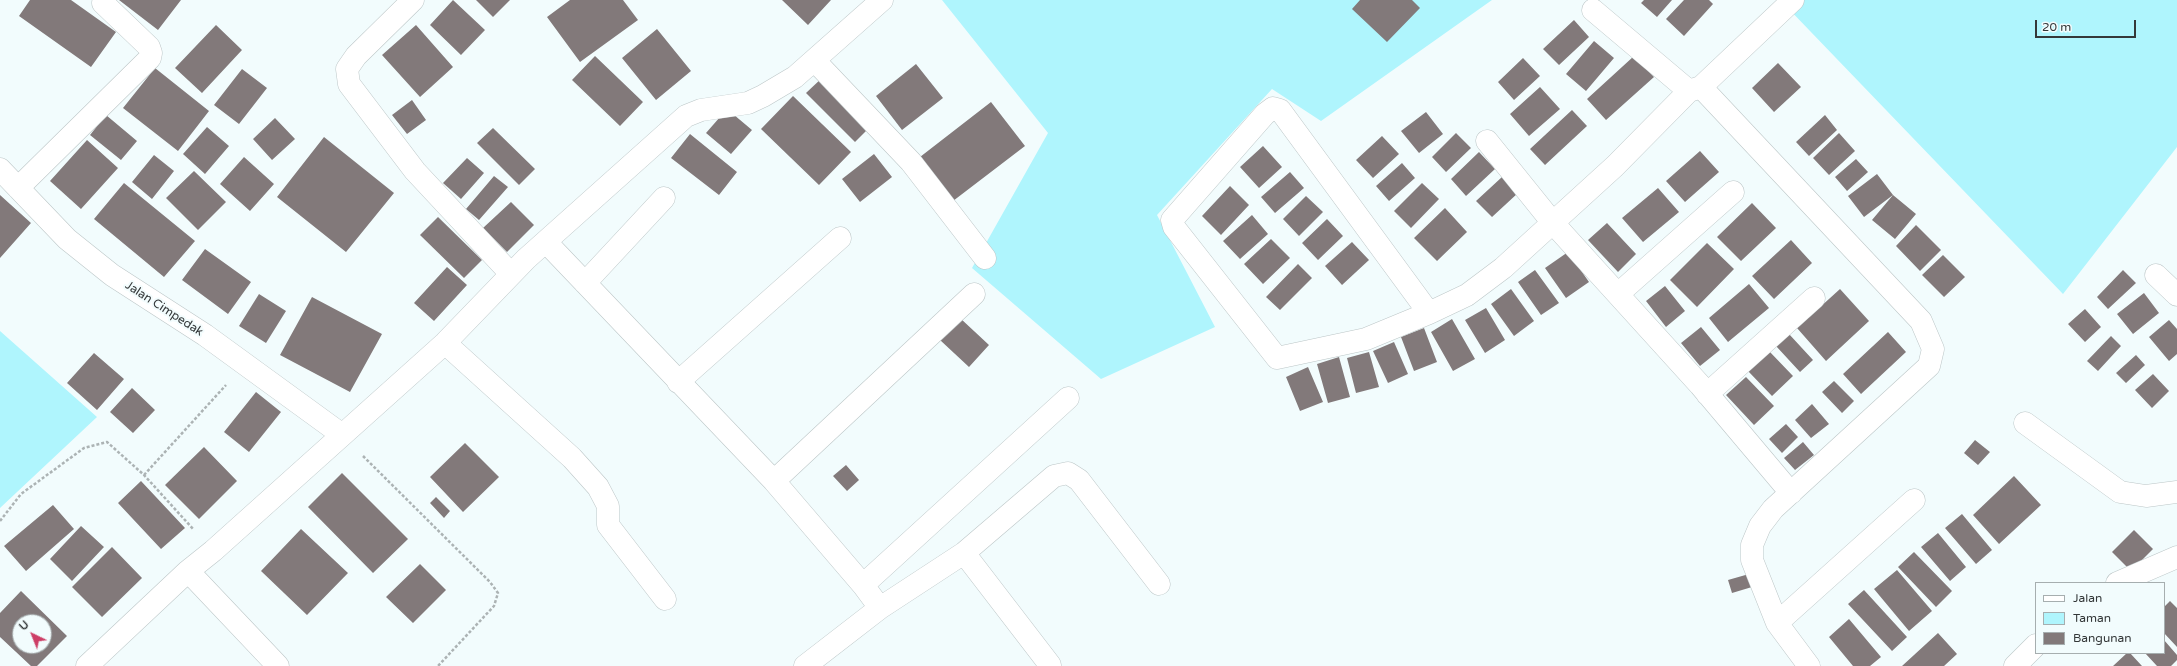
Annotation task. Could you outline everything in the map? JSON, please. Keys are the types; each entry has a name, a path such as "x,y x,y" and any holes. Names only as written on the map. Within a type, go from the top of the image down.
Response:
{"street":[{"path":"413,0 356,56 348,69 349,84 415,170 511,274"},
{"path":"86,666 188,571 213,551 341,434 445,343 511,274 686,116 701,110 748,103 763,96 795,77 815,61 882,0"},
{"path":"1429,313 1280,110 1273,108 1265,114 1172,220 1174,227 1277,358 1366,339 1429,313 1467,295 1503,268 1793,0"},
{"path":"18,188 150,58 151,53 149,47 103,3"},
{"path":"1593,10 1695,89 1888,289 1921,321 1933,349 1929,366 1773,509 1760,526 1752,545 1752,560 1777,623 1809,666"},
{"path":"815,61 911,162 985,258"},
{"path":"1487,142 1553,223 1707,394 1791,493"},
{"name":"Jalan Cimpedak","path":"0,169 67,239 112,275 205,335 341,434"},
{"path":"1618,294 1733,192"},
{"path":"585,283 664,198"},
{"path":"678,382 840,238"},
{"path":"546,242 774,481 863,585 880,608"},
{"path":"2156,275 2177,295"},
{"path":"774,481 974,294"},
{"path":"1707,394 1814,298"},
{"path":"445,343 572,458 598,487 608,506 608,525 665,600"},
{"path":"863,585 1068,398"},
{"path":"2025,423 2120,492 2146,496 2177,492"},
{"path":"806,666 880,608 964,553 1054,476 1068,473 1079,480 1159,584"},
{"path":"1777,623 1914,500"},
{"path":"964,553 1050,665"},
{"path":"2119,582 2177,557"},
{"path":"188,571 278,666"},
{"path":"2015,666 2035,646"}],"path":[{"path":"144,475 245,365"},
{"path":"341,434 490,582 498,593 494,606 438,666"},
{"path":"0,521 21,494 84,448 107,442 144,475 213,551"}],"green space":[{"path":"942,0 1492,0 1321,121 1272,89 1157,215 1215,327 1101,379 972,268 1048,133"},
{"path":"1791,0 2177,0 2177,147 2063,294 1785,5"},
{"path":"0,331 97,417 0,508"}],"building":[{"path":"30,0 71,0 116,32 91,67 19,16"},
{"path":"119,0 181,0 158,30"},
{"path":"453,0 485,30 461,55 430,25"},
{"path":"476,0 510,0 493,17"},
{"path":"570,0 623,0 638,20 580,62 547,17"},
{"path":"782,0 831,0 808,25"},
{"path":"1360,0 1412,0 1420,8 1387,42 1352,9"},
{"path":"1644,0 1672,0 1657,17 1641,3"},
{"path":"1684,0 1709,0 1713,4 1684,36 1666,19"},
{"path":"1574,20 1589,37 1559,65 1543,49"},
{"path":"216,25 242,50 202,93 175,68"},
{"path":"416,25 453,67 420,97 382,55"},
{"path":"657,29 691,71 656,100 622,58"},
{"path":"1594,41 1614,58 1586,91 1566,74"},
{"path":"595,56 643,102 620,126 572,80"},
{"path":"1634,56 1654,77 1606,120 1587,99"},
{"path":"1523,58 1540,76 1514,100 1498,82"},
{"path":"1778,63 1801,87 1774,112 1752,88"},
{"path":"916,64 943,98 902,130 876,96"},
{"path":"155,68 209,111 178,151 123,108"},
{"path":"242,69 267,88 239,124 214,105"},
{"path":"823,77 872,125 855,142 806,93"},
{"path":"1540,87 1560,109 1529,136 1510,114"},
{"path":"793,96 851,152 819,185 761,129"},
{"path":"412,100 426,120 407,134 392,115"},
{"path":"991,102 1025,146 953,201 920,157"},
{"path":"727,109 752,130 731,154 706,133"},
{"path":"1572,110 1587,126 1545,165 1530,149"},
{"path":"1426,112 1443,134 1419,153 1401,131"},
{"path":"106,115 137,141 121,160 90,135"},
{"path":"1825,115 1837,130 1809,156 1796,142"},
{"path":"275,118 295,139 272,160 253,139"},
{"path":"207,127 229,146 205,174 183,154"},
{"path":"493,128 535,169 519,185 477,143"},
{"path":"1456,133 1471,148 1446,172 1432,157"},
{"path":"1839,133 1855,151 1829,175 1813,158"},
{"path":"690,134 737,172 719,195 671,158"},
{"path":"1382,136 1399,154 1373,178 1356,160"},
{"path":"324,137 394,193 346,252 277,197"},
{"path":"87,140 118,168 81,209 50,181"},
{"path":"1263,146 1282,167 1259,188 1240,167"},
{"path":"1700,151 1719,172 1685,202 1666,181"},
{"path":"1479,152 1495,169 1466,196 1451,179"},
{"path":"874,154 892,177 860,202 842,179"},
{"path":"154,155 174,171 152,199 132,182"},
{"path":"244,157 274,184 250,211 220,184"},
{"path":"467,158 484,173 461,199 443,183"},
{"path":"1856,159 1868,172 1847,191 1835,177"},
{"path":"1402,163 1415,178 1389,201 1376,186"},
{"path":"194,171 226,202 198,230 166,198"},
{"path":"1290,172 1304,188 1275,213 1261,197"},
{"path":"1877,174 1893,195 1864,217 1848,196"},
{"path":"494,176 508,187 479,220 466,209"},
{"path":"1502,177 1518,193 1492,217 1476,201"},
{"path":"124,183 195,241 164,277 94,219"},
{"path":"1422,183 1439,199 1411,228 1394,211"},
{"path":"1230,186 1249,205 1221,235 1202,216"},
{"path":"1658,188 1679,212 1643,242 1622,218"},
{"path":"0,195 31,223 0,258"},
{"path":"1893,195 1916,214 1895,239 1872,220"},
{"path":"1306,196 1323,212 1299,236 1283,219"},
{"path":"511,202 534,225 507,252 483,228"},
{"path":"1752,203 1776,228 1741,261 1717,237"},
{"path":"1445,208 1467,232 1437,261 1414,238"},
{"path":"1252,215 1268,234 1240,259 1223,241"},
{"path":"438,217 482,260 464,278 420,235"},
{"path":"1327,219 1343,236 1318,260 1302,243"},
{"path":"1607,223 1636,254 1618,272 1588,240"},
{"path":"1916,225 1941,250 1920,271 1896,246"},
{"path":"1271,239 1290,258 1263,284 1244,264"},
{"path":"1791,240 1812,263 1774,299 1752,276"},
{"path":"1352,242 1369,260 1342,285 1325,266"},
{"path":"1707,243 1734,269 1697,307 1670,280"},
{"path":"205,249 251,282 228,314 182,280"},
{"path":"1568,252 1589,282 1566,298 1545,268"},
{"path":"1943,255 1965,277 1944,297 1922,275"},
{"path":"1298,264 1312,278 1280,310 1266,297"},
{"path":"447,267 467,285 434,321 414,303"},
{"path":"1535,270 1559,303 1541,315 1518,282"},
{"path":"2123,270 2136,283 2108,309 2097,297"},
{"path":"1749,284 1769,308 1728,342 1709,318"},
{"path":"1665,286 1685,311 1666,327 1646,301"},
{"path":"1511,289 1534,321 1514,336 1491,304"},
{"path":"1840,289 1869,321 1826,361 1797,328"},
{"path":"2144,293 2159,313 2133,334 2117,314"},
{"path":"259,294 286,311 266,343 239,326"},
{"path":"312,297 382,334 350,392 280,355"},
{"path":"1486,308 1505,340 1485,353 1465,320"},
{"path":"2085,309 2101,327 2085,342 2068,324"},
{"path":"960,318 989,345 969,367 940,340"},
{"path":"1452,319 1475,359 1453,371 1431,332"},
{"path":"2169,320 2177,329 2177,354 2169,361 2149,337"},
{"path":"1701,327 1720,350 1700,366 1681,343"},
{"path":"1424,328 1437,362 1414,371 1401,337"},
{"path":"1888,332 1906,352 1861,394 1843,374"},
{"path":"1789,334 1813,360 1800,372 1776,346"},
{"path":"2111,336 2121,346 2098,371 2087,361"},
{"path":"1394,342 1408,374 1388,383 1373,351"},
{"path":"1769,351 1793,376 1772,396 1748,371"},
{"path":"1369,352 1379,387 1356,393 1347,358"},
{"path":"94,353 124,379 97,410 67,383"},
{"path":"2136,355 2145,365 2126,383 2116,373"},
{"path":"1339,357 1350,397 1328,403 1317,364"},
{"path":"1308,367 1323,402 1300,411 1286,377"},
{"path":"2153,374 2169,391 2152,408 2135,390"},
{"path":"1746,377 1774,406 1754,425 1726,395"},
{"path":"1834,381 1854,401 1842,413 1822,392"},
{"path":"132,388 155,410 133,433 110,412"},
{"path":"256,392 281,412 249,452 224,432"},
{"path":"1812,404 1829,424 1811,438 1795,420"},
{"path":"1786,424 1798,437 1782,453 1769,439"},
{"path":"1975,440 1990,452 1978,465 1964,453"},
{"path":"1803,442 1814,455 1795,470 1784,458"},
{"path":"465,443 499,477 463,512 430,477"},
{"path":"204,447 237,481 199,519 165,485"},
{"path":"846,465 859,480 847,491 833,476"},
{"path":"342,473 408,539 373,573 308,507"},
{"path":"2014,476 2041,505 1999,544 1973,515"},
{"path":"141,481 185,528 161,549 118,503"},
{"path":"436,497 450,511 444,518 430,503"},
{"path":"53,505 74,529 26,571 4,546"},
{"path":"1962,514 1992,550 1976,564 1945,528"},
{"path":"81,526 104,547 72,581 50,559"},
{"path":"301,529 348,573 307,615 261,571"},
{"path":"2134,530 2153,549 2131,571 2112,552"},
{"path":"1938,533 1966,567 1950,581 1921,547"},
{"path":"112,547 142,578 102,617 72,587"},
{"path":"1914,552 1952,591 1936,607 1898,567"},
{"path":"420,564 446,590 413,623 386,597"},
{"path":"1897,570 1932,611 1909,631 1874,589"},
{"path":"1749,574 1752,587 1732,593 1728,580"},
{"path":"1864,590 1907,637 1892,651 1848,604"},
{"path":"21,591 45,614 12,614 12,648 0,637 0,613"},
{"path":"2170,601 2177,608 2177,647 2165,634 2165,606"},
{"path":"1849,619 1881,657 1870,666 1853,666 1829,637"},
{"path":"52,621 67,636 52,651"},
{"path":"1938,633 1957,654 1944,666 1902,666"},
{"path":"2165,641 2177,655 2177,660 2171,666 2157,666 2146,654 2165,654"},
{"path":"18,654 49,654 37,666 31,666"},
{"path":"2126,654 2131,654 2142,666 2113,666"}]}
